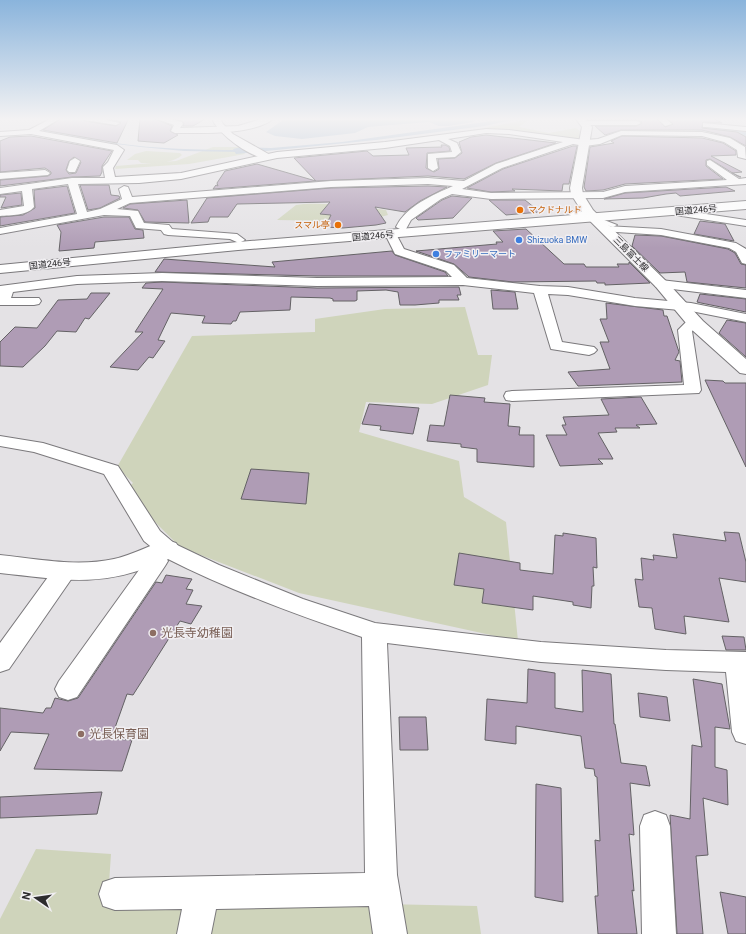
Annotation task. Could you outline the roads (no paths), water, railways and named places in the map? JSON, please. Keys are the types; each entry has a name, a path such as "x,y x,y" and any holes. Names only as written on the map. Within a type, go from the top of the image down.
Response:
{"main road":[{"path":"577,194 576,181 581,167 580,162"},
{"name":"三島富士線","path":"577,194 588,216 609,227 694,322 746,369"},
{"name":"国道246号","path":"0,269 396,231 588,216 746,200"},
{"name":"国道246号","path":"588,216 673,212 746,205"},
{"name":"国道246号","path":"0,262 239,240 396,231"},
{"path":"0,564 64,572 107,570 158,552"}],"street":[{"path":"110,179 104,167 112,164 113,162"},
{"path":"148,179 208,171 233,162"},
{"path":"432,162 433,168"},
{"path":"463,281 450,268 404,254 399,250 396,231 406,218 437,196 452,191 499,166 514,162"},
{"path":"710,163 742,181"},
{"path":"0,176 70,169"},
{"path":"0,191 72,181 235,176"},
{"path":"266,178 289,186"},
{"path":"122,180 128,200"},
{"path":"72,181 83,216"},
{"path":"106,211 128,200 289,186 428,181 466,184"},
{"path":"452,191 491,196 577,194 603,195 625,189 676,187 742,181"},
{"path":"0,213 23,210 29,207 26,187"},
{"path":"0,231 106,211 159,208"},
{"path":"106,211 134,213 140,226 165,227 168,232 175,234 233,236 239,240"},
{"path":"673,212 746,223"},
{"path":"577,226 588,216"},
{"path":"609,227 661,232 732,245 741,250 746,260"},
{"path":"34,302 3,302 4,289 77,280 162,276 317,282 425,280 463,281 540,290 568,291 635,302 679,306 746,318"},
{"path":"661,284 746,294"},
{"path":"540,290 556,346 589,350"},
{"path":"512,396 693,390 686,330 694,322"},
{"path":"0,441 37,447 111,470 152,536 158,552 157,560 68,689"},
{"path":"158,552 212,571 288,602 374,632 541,652 666,660 741,662 746,732"},
{"path":"0,662 64,572"},
{"path":"374,632 380,875 390,934"},
{"path":"656,826 659,934"},
{"path":"115,894 383,888"},
{"path":"194,934 202,893"}],"place":[{"name":"マクドナルド","path":"520,210"},
{"name":"スマル亭","path":"338,225"},
{"name":"Shizuoka BMW","path":"519,240"},
{"name":"ファミリーマート","path":"436,254"},
{"name":"光長寺幼稚園","path":"153,633"},
{"name":"光長保育園","path":"81,734"}]}
